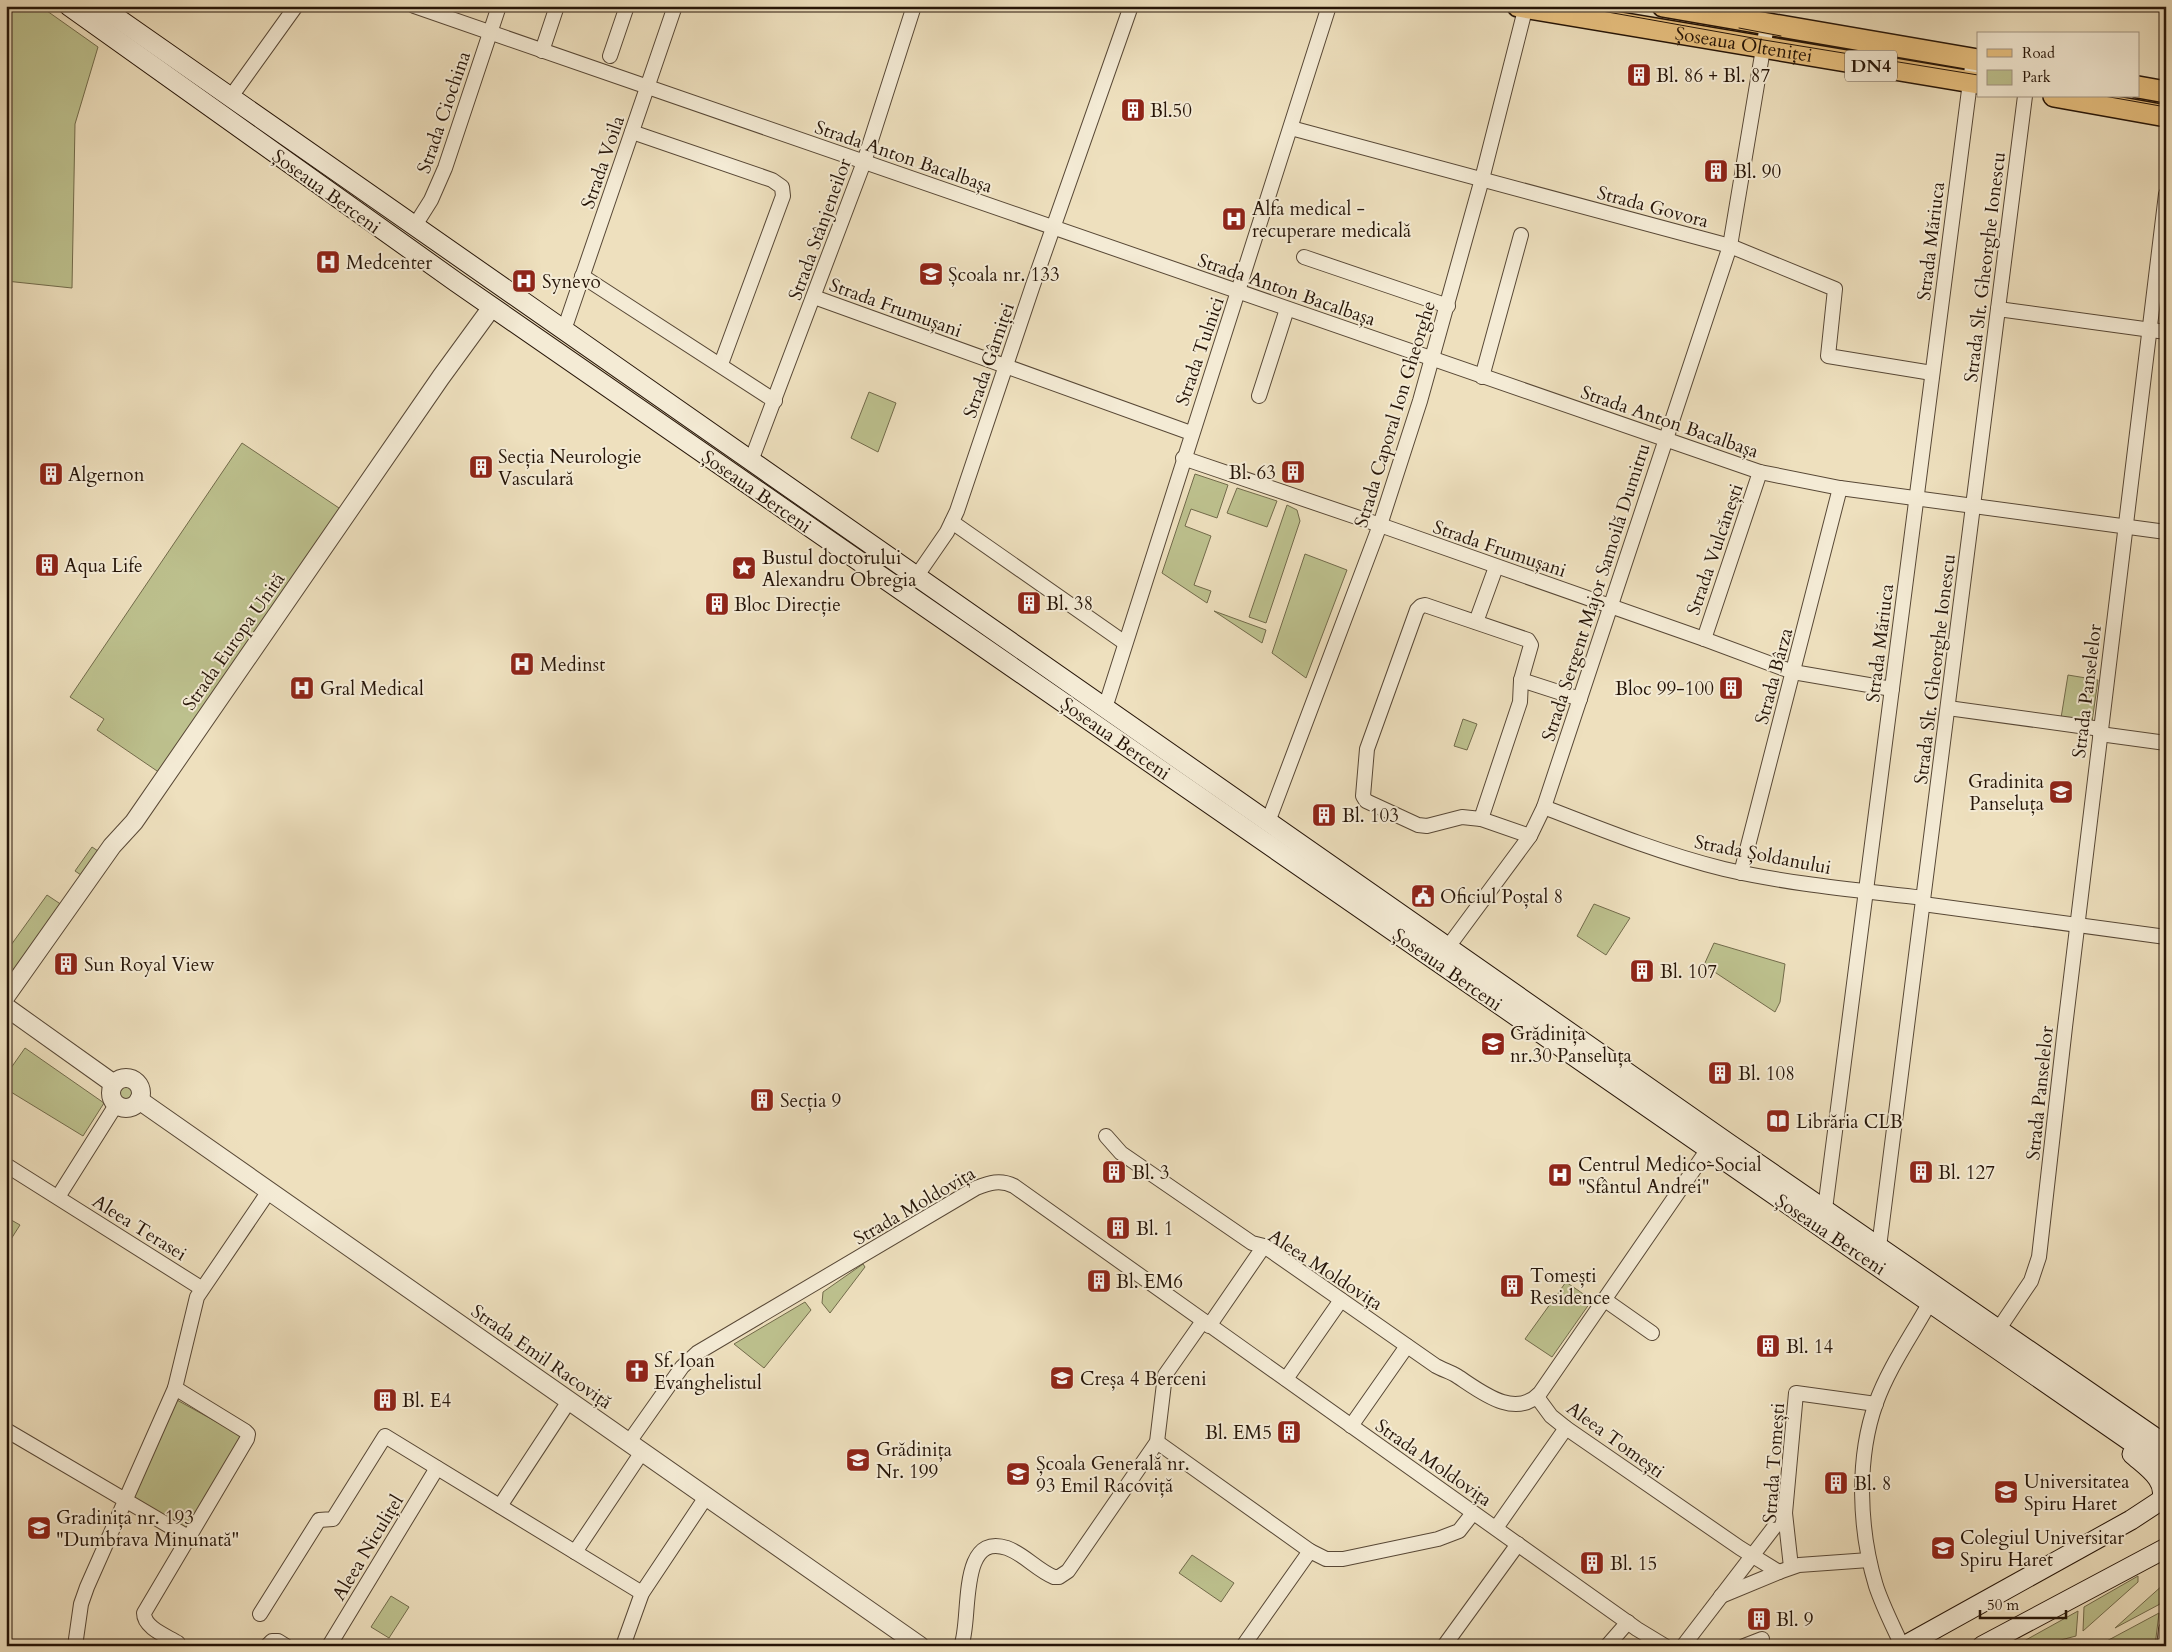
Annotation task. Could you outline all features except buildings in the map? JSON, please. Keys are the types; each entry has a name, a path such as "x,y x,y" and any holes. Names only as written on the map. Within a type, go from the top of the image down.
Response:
{"main road":[{"name":"Șoseaua Berceni","path":"69,6 311,180 784,510 956,628 1343,885 1708,1149 1930,1302 1993,1337 2157,1435 2166,1445"},
{"name":"Șoseaua Berceni","path":"100,6 1268,822 1343,885 1448,947 1880,1247 2098,1419 2166,1466"},
{"name":"Șoseaua Olteniței","path":"1664,6 1976,59"},
{"name":"Șoseaua Olteniței","path":"1523,7 1974,83"},
{"path":"2140,87 2166,92"},
{"path":"2065,98 2166,116"},
{"path":"311,180 323,163"},
{"path":"784,510 796,493"},
{"path":"956,628 967,612"},
{"path":"1903,1646 2117,1528 2163,1499 2163,1488 2158,1478 2107,1432 2098,1419"},
{"path":"1982,1646 2166,1548"}],"street":[{"path":"230,98 296,6"},
{"name":"Strada Anton Bacalbașa","path":"414,6 1760,472 1840,488 2166,532"},
{"name":"Strada Ciochina","path":"414,227 438,185 499,6"},
{"path":"542,51 557,6"},
{"path":"610,56 627,6"},
{"name":"Strada Voila","path":"564,330 676,6"},
{"name":"Strada Stânjeneilor","path":"751,462 864,162 914,6"},
{"name":"Strada Gârniței","path":"916,577 927,564 952,522 1131,6"},
{"name":"Strada Tulnici","path":"1105,708 1183,458 1329,6"},
{"name":"Strada Caporal Ion Gheorghe","path":"1268,822 1380,525 1432,360 1482,179 1523,7"},
{"name":"Strada Sergent Major Samoilă Dumitru","path":"1448,947 1530,836 1544,807 1609,606 1730,246 1767,25"},
{"name":"Șoseaua Olteniței","path":"1974,83 1976,59"},
{"name":"Strada Măriuca","path":"1825,1209 1932,372 1974,83"},
{"name":"Strada Slt. Gheorghe Ionescu","path":"1880,1247 2025,98"},
{"name":"Strada Govora","path":"1291,128 1730,246 1835,289 1828,356 1932,372"},
{"path":"632,132 772,180 782,187 783,196 721,364"},
{"name":"Strada Panselelor","path":"1993,1337 2032,1281 2038,1266 2077,925 2166,194"},
{"path":"1482,377 1521,235"},
{"path":"1304,257 1448,306"},
{"path":"582,276 721,364 775,401"},
{"name":"Strada Frumușani","path":"814,297 1191,433"},
{"name":"Strada Europa Unită","path":"6,996 112,846 132,824 441,376 492,307"},
{"path":"1259,396 1287,308"},
{"path":"1998,309 2166,332"},
{"name":"Strada Frumușani","path":"1183,458 1380,525 1793,672 1892,689"},
{"name":"Strada Vulcănești","path":"1704,639 1760,472"},
{"name":"Strada Bârza","path":"1741,873 1840,488"},
{"path":"952,522 1125,643"},
{"path":"1476,622 1496,567"},
{"path":"1481,819 1520,702 1521,680 1531,646 1529,641 1425,605 1417,609 1367,749 1363,796 1366,801 1418,825 1426,826 1462,816 1481,819 1530,836"},
{"path":"1521,680 1580,699"},
{"path":"1948,708 2101,731 2166,743"},
{"name":"Strada Șoldanului","path":"1544,807 1671,854 1741,873 2166,937"},
{"path":"6,1007 114,1084"},
{"path":"125,1078 135,1081 141,1090 139,1100 129,1108 116,1104 111,1096 114,1084 125,1078"},
{"name":"Strada Emil Racoviță","path":"139,1100 920,1646"},
{"path":"58,1197 116,1104"},
{"name":"Aleea Moldovița","path":"1106,1136 1113,1146 1128,1158 1252,1243 1264,1246 1407,1346 1492,1400 1520,1403 1537,1397"},
{"path":"1537,1397 1606,1300 1708,1149"},
{"name":"Aleea Terasei","path":"6,1165 201,1288"},
{"name":"Strada Moldovița","path":"575,1552 682,1367 694,1355 976,1188 995,1182 1002,1182 1014,1186 1473,1513 1665,1646"},
{"path":"74,1646 81,1604 175,1388 194,1307 201,1288 269,1190"},
{"path":"961,1646 966,1633 970,1576 978,1556 990,1548 1005,1547 1049,1574 1059,1577 1064,1575 1157,1442 1165,1375 1264,1246"},
{"path":"1286,1379 1341,1300"},
{"path":"1606,1300 1652,1332"},
{"path":"1903,1646 1880,1598 1869,1560 1864,1522 1863,1486 1867,1440 1876,1404 1893,1368 1930,1302"},
{"name":"Strada Moldovița","path":"1351,1426 1407,1346"},
{"path":"175,1388 248,1434 247,1439 144,1614 144,1619 149,1625 178,1643"},
{"name":"Strada Tomești","path":"1785,1569 1785,1514 1796,1393 1876,1404"},
{"name":"Aleea Tomești","path":"1537,1397 1551,1416 1566,1428 1752,1556"},
{"path":"500,1506 569,1401"},
{"name":"Strada Moldovița","path":"1496,1528 1566,1428"},
{"path":"6,1430 188,1537"},
{"path":"260,1614 319,1520 332,1519 385,1436 642,1593"},
{"path":"1157,1442 1310,1551 1326,1559 1343,1559 1438,1539 1458,1531 1473,1513"},
{"name":"Aleea Niculițel","path":"329,1646 437,1468"},
{"path":"622,1646 642,1593 706,1496"},
{"path":"1683,1646 1785,1514"},
{"path":"1444,1646 1518,1544"},
{"path":"1243,1646 1310,1551"},
{"path":"1752,1556 1785,1569"},
{"path":"1721,1596 1785,1569 1811,1563 1869,1560"},
{"path":"1607,1646 1628,1622"},
{"path":"2164,1646 2166,1628"},
{"path":"267,1646 272,1641 278,1641 286,1646"},
{"path":"1744,1646 1762,1642"}],"green space":[{"path":"6,6 40,6 98,47 75,124 72,288 6,281"},
{"path":"869,392 896,403 878,452 851,438"},
{"path":"242,443 342,510 160,773 97,730 104,719 70,697"},
{"path":"1195,474 1228,485 1217,518 1191,509 1185,526 1211,536 1194,585 1211,591 1207,603 1162,573"},
{"path":"1237,488 1277,501 1267,527 1227,513"},
{"path":"1287,505 1297,510 1300,521 1266,623 1249,617"},
{"path":"1305,554 1347,570 1306,678 1272,653"},
{"path":"1214,611 1266,630 1262,643"},
{"path":"2068,675 2098,680 2092,722 2061,718"},
{"path":"1463,719 1477,724 1467,750 1454,746"},
{"path":"92,847 98,851 81,875 75,871"},
{"path":"47,895 62,905 6,981 6,952"},
{"path":"1594,904 1630,918 1606,955 1577,936"},
{"path":"1714,943 1785,964 1780,1002 1775,1012 1704,965"},
{"path":"25,1048 104,1103 83,1136 6,1089 6,1075"},
{"path":"126,1082 134,1085 137,1093 134,1101 126,1104 118,1101 115,1093 118,1085"},
{"path":"6,1217 20,1225 6,1247"},
{"path":"863,1264 865,1267 830,1313 822,1303 823,1292"},
{"path":"1566,1282 1592,1300 1552,1357 1525,1339"},
{"path":"805,1302 811,1310 764,1368 734,1344"},
{"path":"177,1400 242,1436 187,1532 133,1500"},
{"path":"1192,1555 1234,1583 1221,1602 1179,1573"},
{"path":"2138,1576 2138,1582 2083,1631 2084,1607"},
{"path":"2164,1584 2160,1604 2115,1628"},
{"path":"391,1596 409,1607 389,1638 371,1627"},
{"path":"2078,1611 2076,1636 2038,1646 2015,1646"},
{"path":"2159,1613 2155,1646 2101,1646 2103,1643"}],"tram line":[{"path":"1574,6 1764,40 1977,75"},
{"path":"1739,28 1781,36"},
{"path":"2115,98 2166,107"}],"place":[{"name":"Bl. 86 + Bl. 87","path":"1639,75"},
{"name":"Bl.50","path":"1133,110"},
{"name":"Bl. 90","path":"1716,171"},
{"name":"Alfa medical - recuperare medicală","path":"1234,219"},
{"name":"Medcenter","path":"328,262"},
{"name":"Școala nr. 133","path":"931,274"},
{"name":"Synevo","path":"524,281"},
{"name":"Secția Neurologie Vasculară","path":"481,467"},
{"name":"Bl. 63","path":"1293,472"},
{"name":"Algernon","path":"51,474"},
{"name":"Aqua Life","path":"47,565"},
{"name":"Bustul doctorului Alexandru Obregia","path":"744,568"},
{"name":"Bl. 38","path":"1029,603"},
{"name":"Bloc Direcție","path":"717,604"},
{"name":"Medinst","path":"522,664"},
{"name":"Gral Medical","path":"302,688"},
{"name":"Bloc 99-100","path":"1731,688"},
{"name":"Gradinita Panseluța","path":"2061,792"},
{"name":"Bl. 103","path":"1324,815"},
{"name":"Oficiul Poștal 8","path":"1423,896"},
{"name":"Sun Royal View","path":"66,964"},
{"name":"Bl. 107","path":"1642,971"},
{"name":"Grădinița nr.30 Panseluța","path":"1493,1044"},
{"name":"Bl. 108","path":"1720,1073"},
{"name":"Secția 9","path":"762,1100"},
{"name":"Librăria CLB","path":"1778,1121"},
{"name":"Bl. 3","path":"1114,1172"},
{"name":"Bl. 127","path":"1921,1172"},
{"name":"Centrul Medico-Social \"Sfântul Andrei\"","path":"1560,1175"},
{"name":"Bl. 1","path":"1118,1228"},
{"name":"Bl. EM6","path":"1099,1281"},
{"name":"Tomești Residence","path":"1512,1286"},
{"name":"Bl. 14","path":"1768,1346"},
{"name":"Sf. Ioan Evanghelistul","path":"637,1371"},
{"name":"Creșa 4 Berceni","path":"1062,1378"},
{"name":"Bl. E4","path":"385,1400"},
{"name":"Bl. EM5","path":"1289,1432"},
{"name":"Grădinița Nr. 199","path":"858,1460"},
{"name":"Școala Generală nr. 93 Emil Racoviță","path":"1018,1474"},
{"name":"Bl. 8","path":"1836,1483"},
{"name":"Universitatea Spiru Haret","path":"2006,1492"},
{"name":"Gradinița nr. 193 \"Dumbrava Minunată\"","path":"39,1528"},
{"name":"Colegiul Universitar Spiru Haret","path":"1943,1548"},
{"name":"Bl. 15","path":"1592,1563"},
{"name":"Bl. 9","path":"1759,1619"}]}
